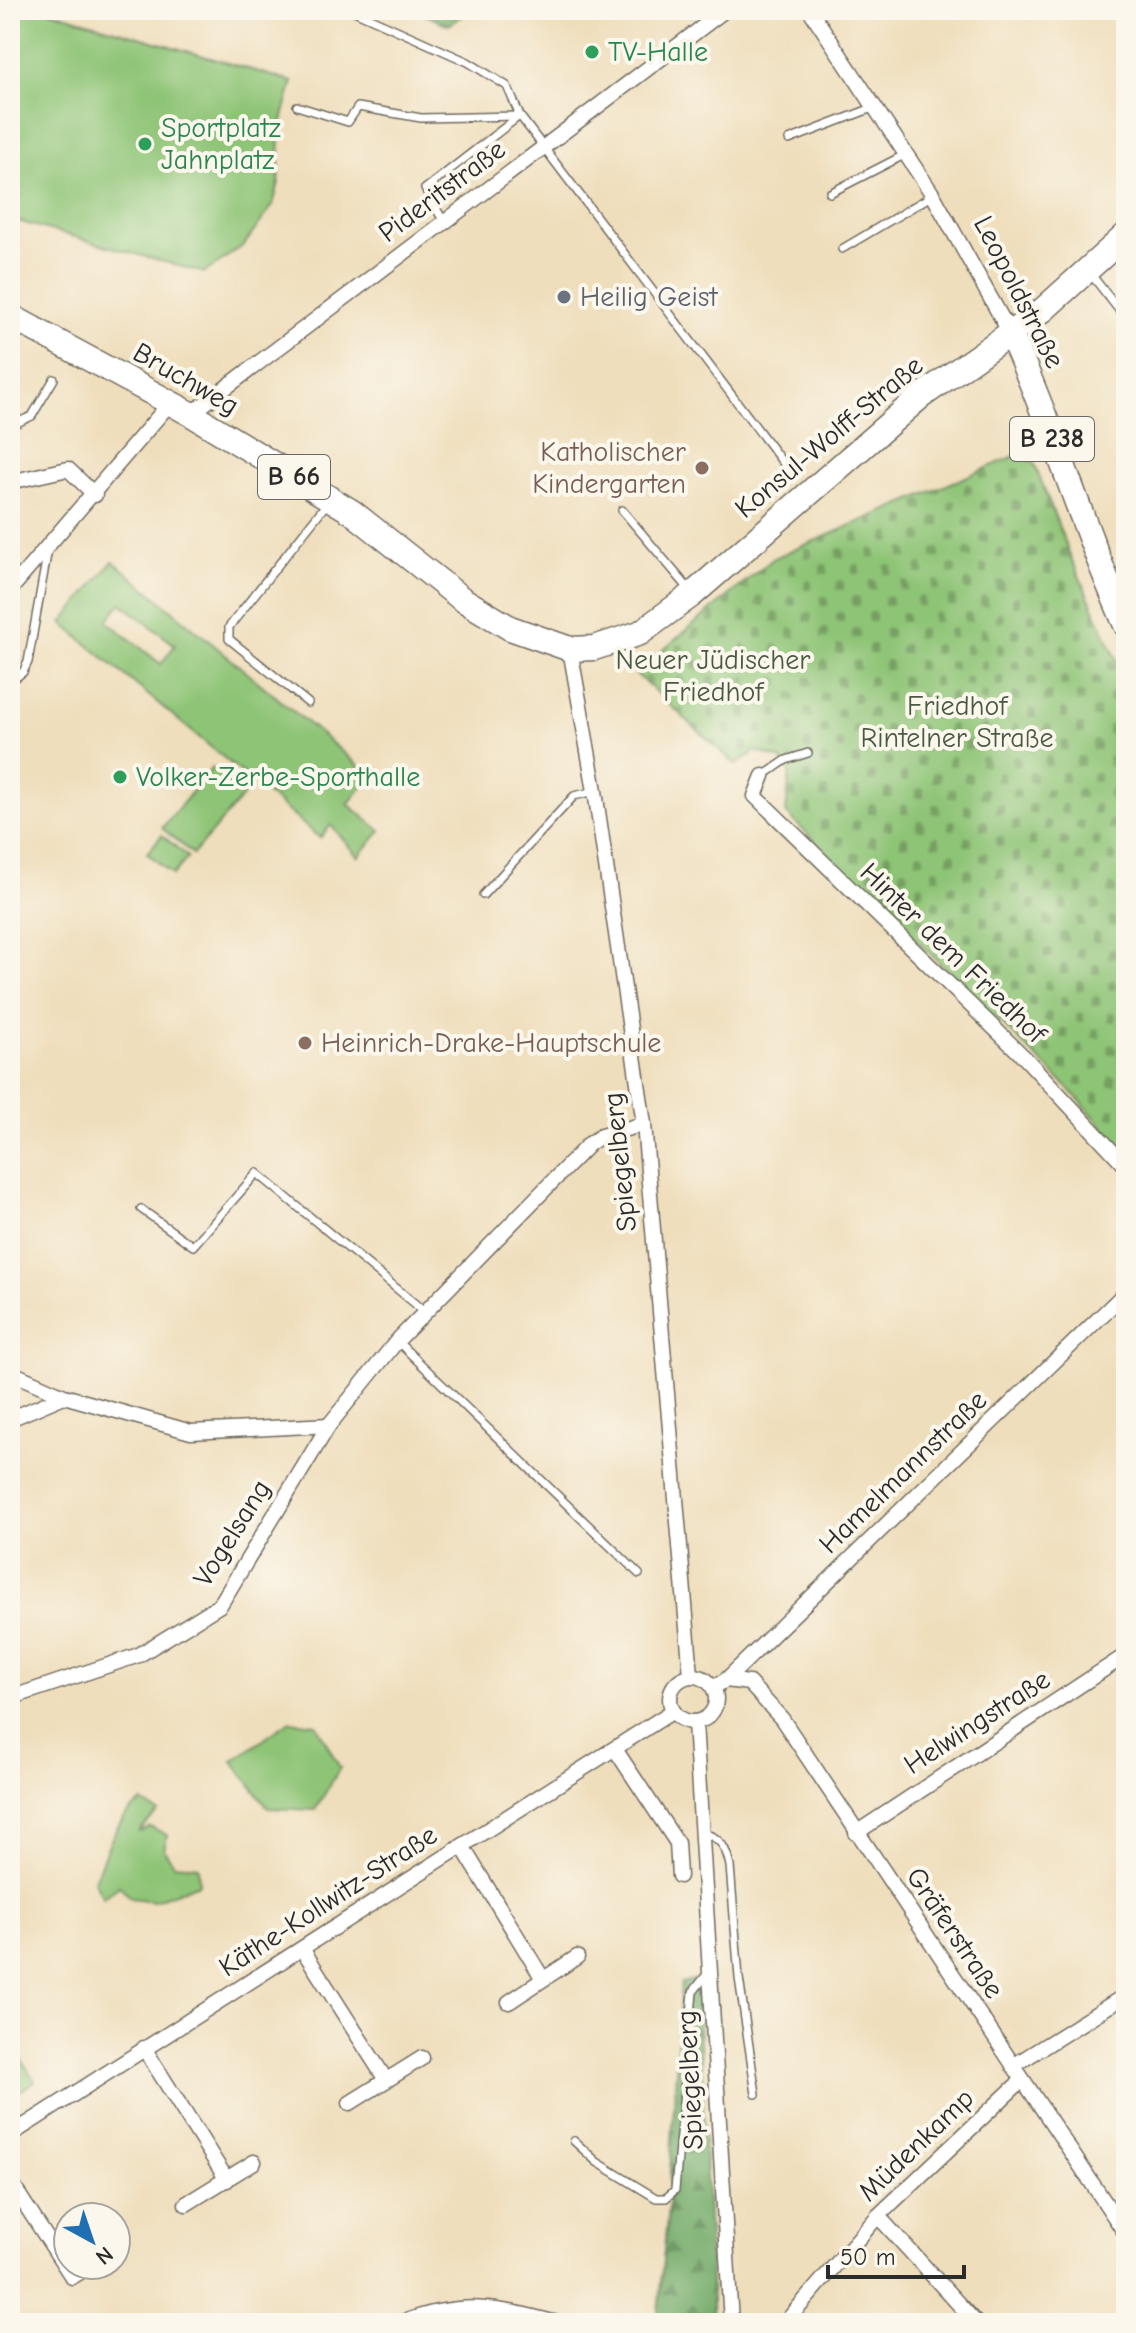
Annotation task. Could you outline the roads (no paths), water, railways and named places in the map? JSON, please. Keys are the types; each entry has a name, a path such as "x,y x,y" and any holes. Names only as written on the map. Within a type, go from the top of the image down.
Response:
{"main road":[{"name":"Konsul-Wolff-Straße","path":"628,639 693,594 937,383 1010,333 1088,271 1126,235"},
{"name":"Bruchweg","path":"10,316 181,409 330,499 462,599 510,628 570,649 628,639"},
{"name":"Leopoldstraße","path":"1010,333 1032,381 1091,546 1126,625"}],"street":[{"name":"Pideritstraße","path":"10,590 95,495 181,409 444,222 725,10"},
{"name":"Leopoldstraße","path":"810,10 933,195 993,297 1010,333"},
{"path":"10,482 68,469 95,495"},
{"name":"Spiegelberg","path":"570,649 595,791 644,1124 691,1675"},
{"name":"Hinter dem Friedhof","path":"763,776 755,796 1026,1059 1126,1166"},
{"name":"Vogelsang","path":"10,1698 139,1655 220,1605 329,1425 397,1341 589,1144 601,1136 644,1124"},
{"name":"Hamelmannstraße","path":"720,1684 1126,1292"},
{"path":"10,1372 64,1396 191,1432 329,1425"},
{"path":"10,1419 64,1396"},
{"name":"Helwingstraße","path":"856,1833 1126,1655"},
{"path":"691,1675 720,1684 714,1710 695,1722 686,1721 673,1711 671,1691 675,1683 691,1675"},
{"name":"Gräferstraße","path":"720,1684 749,1683 782,1719 1126,2234"},
{"name":"Käthe-Kollwitz-Straße","path":"10,2135 673,1711"},
{"name":"Spiegelberg","path":"695,1722 731,2323"},
{"path":"615,1749 677,1843 679,1876"},
{"path":"462,1846 543,1979"},
{"path":"303,1950 386,2080"},
{"path":"509,2002 577,1957"},
{"path":"1013,2066 1126,1995"},
{"path":"144,2048 227,2180"},
{"path":"350,2103 422,2058"},
{"name":"Müdenkamp","path":"785,2323 878,2216 1022,2080"},
{"path":"186,2204 254,2162"},
{"path":"10,2181 52,2246"},
{"path":"878,2216 976,2323"},
{"path":"401,2323 443,2310 486,2306 557,2323"}],"lane":[{"path":"352,10 468,62 507,86 520,116 790,472"},
{"path":"297,106 348,122 358,107 421,118 520,116"},
{"path":"789,140 875,107"},
{"path":"444,222 425,189 520,116"},
{"path":"830,193 906,154"},
{"path":"842,249 933,195"},
{"path":"1088,271 1126,319"},
{"path":"10,426 32,416 54,379"},
{"path":"308,703 229,639 229,627 330,499"},
{"path":"622,510 693,594"},
{"path":"10,682 23,672 28,662 48,546"},
{"path":"763,776 786,760 808,753"},
{"path":"483,895 574,796 595,791"},
{"path":"141,1209 193,1246 257,1173 425,1312"},
{"path":"397,1341 639,1574"},
{"name":"Spiegelberg","path":"703,1833 717,1837 726,1849 730,1866 739,1978 756,2094"},
{"path":"574,2141 597,2162 656,2198 666,2198 675,2190 693,1992 709,1972"}],"place":[{"name":"TV-Halle","path":"592,52"},
{"name":"Sportplatz Jahnplatz","path":"145,144"},
{"name":"Heilig Geist","path":"564,297"},
{"name":"Katholischer Kindergarten","path":"702,468"},
{"name":"Volker-Zerbe-Sporthalle","path":"120,777"},
{"name":"Heinrich-Drake-Hauptschule","path":"305,1043"}],"park label":[{"name":"Neuer Jüdischer Friedhof","path":"713,676"},
{"name":"Friedhof Rintelner Straße","path":"957,722"}]}
